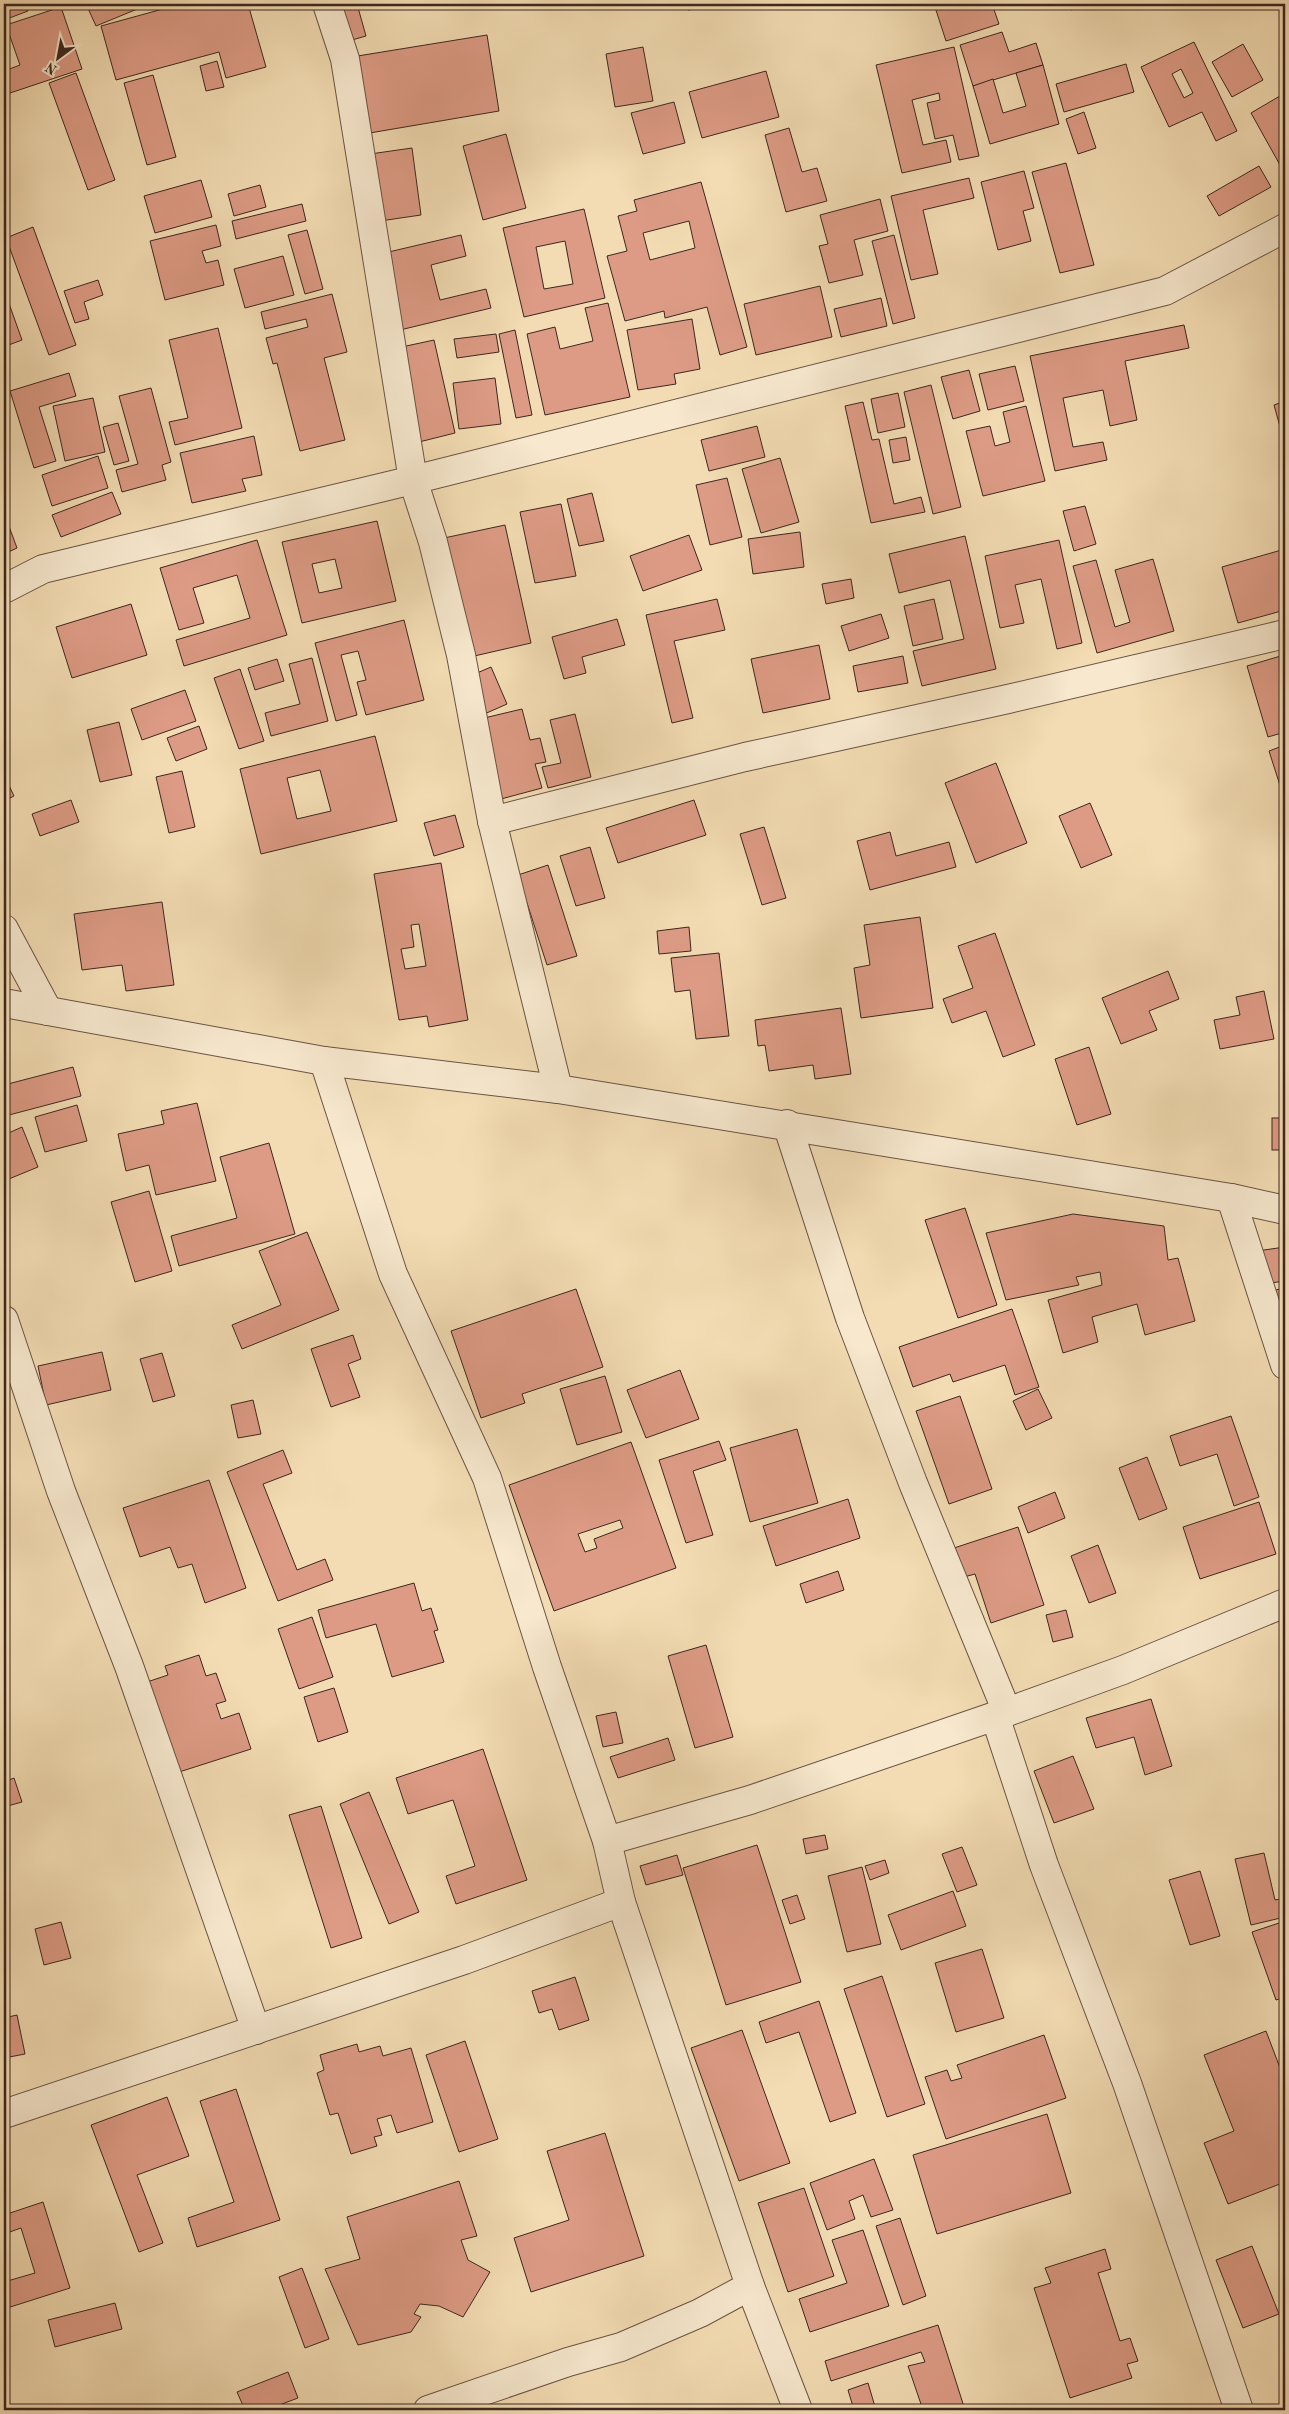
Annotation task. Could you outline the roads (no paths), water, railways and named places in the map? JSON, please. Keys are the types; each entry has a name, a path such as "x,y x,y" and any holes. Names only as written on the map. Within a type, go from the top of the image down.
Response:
{"street":[{"path":"327,4 345,59 413,480 433,542 461,655 492,821 558,1089"},
{"path":"4,589 43,569 413,480 1165,291 1285,228"},
{"path":"492,821 745,757 1008,700 1285,634"},
{"path":"4,929 48,1011"},
{"path":"4,1003 324,1061 558,1089 787,1124 1231,1198 1285,1210"},
{"path":"324,1061 393,1274 487,1478 607,1841 621,1902 750,2286 798,2410"},
{"path":"787,1124 850,1318 1001,1714 1044,1865 1127,2083 1239,2410"},
{"path":"1231,1198 1285,1365"},
{"path":"4,1320 62,1491 129,1666 256,2030"},
{"path":"607,1841 750,1800 1001,1714 1123,1670 1285,1604"},
{"path":"4,2114 464,1960 621,1902"},
{"path":"428,2410 621,2346 700,2313 750,2286"}]}
